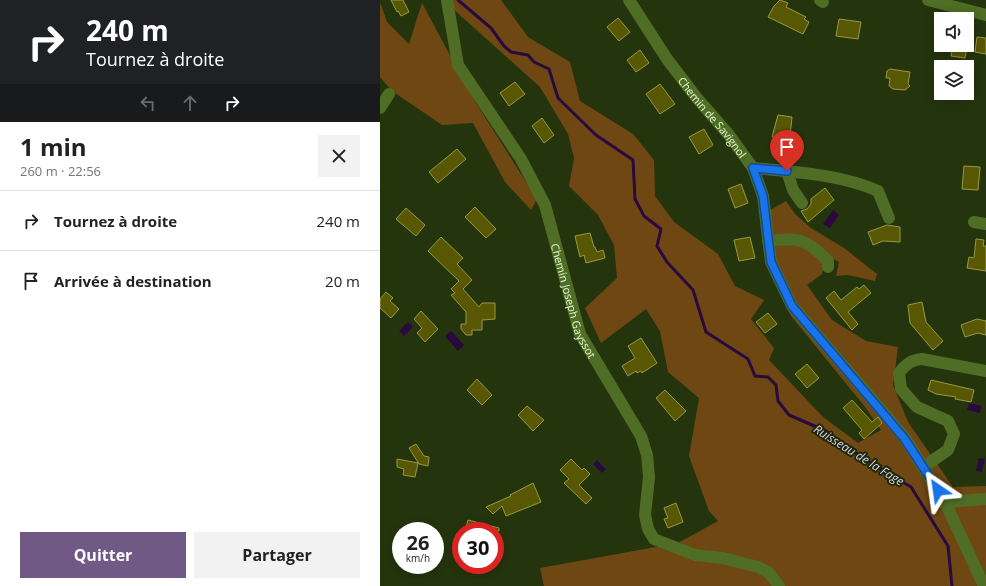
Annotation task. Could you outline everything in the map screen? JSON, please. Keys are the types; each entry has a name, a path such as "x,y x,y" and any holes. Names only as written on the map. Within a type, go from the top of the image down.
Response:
{"street":[{"name":"Chemin Joseph Gayssot","path":"447,0 458,65 521,159 545,204 580,334 641,436 647,455 649,477 645,515 648,529 654,539 695,555 723,558 758,567 768,572 779,586"},
{"name":"Chemin de Savignol","path":"629,0 667,59 696,97 729,135 753,168 763,196 771,262 792,306 904,438 945,502 984,586"},
{"path":"928,0 986,15"},
{"path":"380,108 389,94"},
{"path":"753,168 787,171 857,182 878,191 889,218"},
{"path":"787,171 794,190 802,203"},
{"path":"768,241 789,238 813,245 828,261 828,267"},
{"path":"923,467 948,450 954,434 948,421 917,407 901,389 899,373 905,364 922,358 986,371"},
{"path":"945,502 986,499"}],"shaded area":[{"path":"443,0 501,0 528,37 570,62 580,101 633,134 654,160 655,196 674,222 718,254 735,286 764,300 751,319 774,348 769,360 823,417 858,443 881,430 865,407 791,316 773,277 767,212 786,201 795,214 811,228 844,248 877,274 875,281 848,275 836,276 839,262 826,255 822,274 807,285 832,320 866,341 898,347 893,385 908,422 953,487 986,486 986,586 544,586 540,568 678,543 718,521 709,511 689,456 699,398 668,372 660,331 646,309 601,343 585,308 617,278 614,245 598,215 569,186 574,158 568,134 540,87"},
{"path":"380,2 387,22 409,44 422,3 474,100 537,199 531,210 505,182 473,123 442,125 392,91 380,77"},
{"path":"833,210 839,215 830,228 823,224"},
{"path":"408,322 413,327 404,336 399,331"},
{"path":"451,331 464,345 458,351 445,336"},
{"path":"969,403 981,406 980,413 967,410"},
{"path":"979,458 985,459 982,472 976,471"},
{"path":"597,460 606,469 602,473 593,464"}],"building":[{"path":"391,0 403,0 409,12 401,16 398,11 397,12"},
{"path":"780,0 788,3 786,7 806,17 804,19 809,22 803,34 768,17 774,6"},
{"path":"618,18 630,32 619,41 607,27"},
{"path":"839,19 861,22 858,39 836,36"},
{"path":"977,37 986,38 986,54 975,52"},
{"path":"640,50 649,63 636,72 627,60"},
{"path":"952,52 966,52 965,58 951,56"},
{"path":"890,69 910,72 908,84 910,86 905,90 893,89 889,86 890,78 886,78 887,71"},
{"path":"515,82 525,94 509,106 500,93"},
{"path":"660,84 675,104 660,114 646,94"},
{"path":"778,115 792,117 790,137 785,136 784,139 772,137"},
{"path":"542,118 554,135 544,143 532,126"},
{"path":"704,129 713,145 699,154 689,137"},
{"path":"457,149 466,159 438,183 429,172"},
{"path":"964,166 980,167 978,190 962,189"},
{"path":"741,184 748,203 735,208 728,189"},
{"path":"825,188 834,200 808,222 801,211 807,209 811,204 811,199"},
{"path":"475,207 496,229 486,238 465,217"},
{"path":"406,208 425,225 416,236 396,219"},
{"path":"887,225 900,227 900,242 883,241 873,245 868,232"},
{"path":"590,233 597,252 603,250 605,258 586,263 584,255 580,257 575,236"},
{"path":"441,237 463,258 457,264 472,280 463,289 479,307 482,303 495,303 495,319 482,320 482,330 472,330 472,335 466,335 461,329 461,324 466,324 466,312 451,295 455,293 451,289 459,281 428,251"},
{"path":"750,237 755,258 739,261 734,240"},
{"path":"976,239 984,240 983,246 986,246 986,271 967,268 969,257 974,258"},
{"path":"864,285 871,293 848,312 858,324 852,330 826,298 834,291 841,300 857,287 859,289"},
{"path":"386,292 393,298 390,301 399,309 391,318 380,308 380,299"},
{"path":"922,302 926,322 943,341 933,350 910,323 908,305"},
{"path":"421,311 438,329 425,342 417,333 422,328 414,319"},
{"path":"768,313 777,324 765,333 756,322"},
{"path":"977,319 986,321 986,335 978,333 965,337 961,325"},
{"path":"641,338 657,363 642,373 641,371 637,373 636,371 628,376 622,366 635,358 628,346"},
{"path":"807,364 819,378 807,388 795,374"},
{"path":"477,379 492,395 482,405 467,390"},
{"path":"931,380 974,390 971,402 955,399 956,397 936,394 928,390"},
{"path":"665,390 686,411 675,421 656,398"},
{"path":"852,400 872,422 878,417 882,423 864,439 859,433 862,430 843,408"},
{"path":"527,406 544,420 533,431 518,415"},
{"path":"416,444 424,456 429,457 428,466 419,464 409,448"},
{"path":"397,459 418,463 415,477 403,475 404,469 397,467"},
{"path":"571,459 582,470 584,468 590,474 579,485 592,498 586,504 564,483 569,479 560,470"},
{"path":"533,483 541,502 506,516 502,506 493,514 486,507 511,496 510,495"},
{"path":"676,503 683,522 668,528 664,519 668,518 664,508"}],"waterway":[{"name":"Ruisseau de la Fage","path":"458,0 491,28 504,46 511,52 528,55 534,62 549,69 558,98 596,135 633,160 635,199 644,216 661,229 657,246 667,262 693,290 706,332 748,359 755,376 768,377 776,385 778,401 789,415 826,431 867,461 911,487 948,546 952,586"}],"route":[{"path":"787,171 753,168 763,196 771,262 792,306 904,438 938,490"}]}
